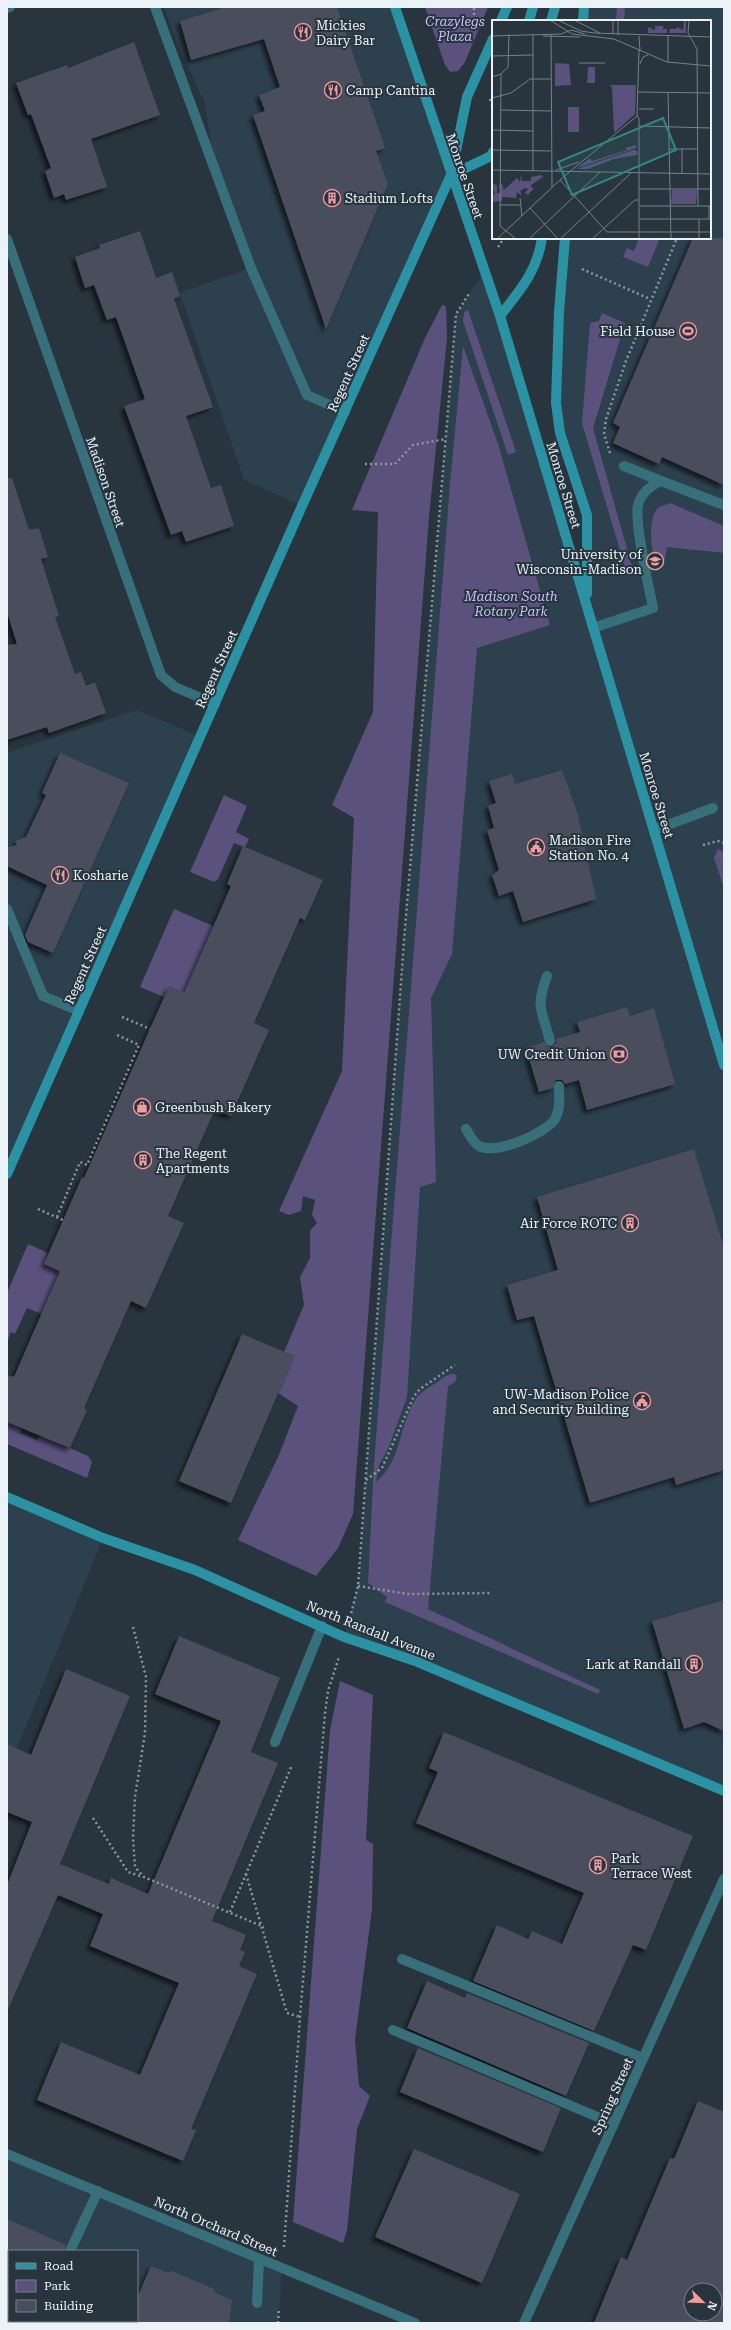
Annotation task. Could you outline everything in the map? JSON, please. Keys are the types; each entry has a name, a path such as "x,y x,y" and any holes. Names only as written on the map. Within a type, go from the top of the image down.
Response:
{"main road":[{"name":"Monroe Street","path":"395,7 500,316 724,1065"},
{"path":"501,20 507,7"},
{"path":"529,20 534,7"},
{"path":"551,20 555,7"},
{"path":"582,20 584,7"},
{"name":"Regent Street","path":"7,1174 451,175 467,97 492,41"},
{"path":"451,175 491,156 492,154"},
{"path":"500,316 531,275 537,260 542,239"},
{"path":"565,239 559,312 556,403 560,432 586,515 587,606"},
{"name":"North Randall Avenue","path":"7,1497 103,1538 195,1570 322,1626 415,1661 724,1791"}],"street":[{"path":"155,7 251,268 307,395 345,412"},
{"name":"Madison Street","path":"7,239 161,675 175,687 215,704"},
{"path":"624,466 724,505"},
{"path":"593,628 633,616 652,608 637,515 643,495 650,486 660,481"},
{"path":"654,830 714,808"},
{"path":"7,909 43,996 79,1011"},
{"path":"546,976 539,997 540,1009 550,1041"},
{"path":"466,1129 473,1140 480,1147 494,1149 534,1136 555,1119 558,1111 559,1086"},
{"path":"275,1742 322,1626"},
{"name":"Spring Street","path":"524,2323 724,1879"},
{"path":"402,1959 644,2058"},
{"path":"393,2030 614,2124"},
{"name":"North Orchard Street","path":"7,2154 415,2323"},
{"path":"70,2250 98,2191"},
{"path":"257,2303 259,2259"}],"path":[{"path":"474,7 474,33"},
{"path":"611,456 604,434 606,419 650,299 677,239"},
{"path":"582,269 650,299"},
{"path":"355,1597 358,1586 404,940 456,314 464,301"},
{"path":"365,464 394,464 413,445 446,439"},
{"path":"703,845 718,841 724,843"},
{"path":"122,1017 150,1029"},
{"path":"57,1218 80,1162 87,1165 124,1084 139,1045 114,1034"},
{"path":"38,1210 63,1220"},
{"path":"365,1480 382,1468 414,1396 420,1389 455,1365"},
{"path":"358,1586 408,1594 492,1593"},
{"path":"133,1627 146,1677 145,1733 136,1797 133,1838 135,1867 144,1878"},
{"path":"285,2223 325,1713 334,1675"},
{"path":"230,1912 292,1765"},
{"path":"93,1818 128,1872 264,1927"},
{"path":"246,1873 264,1927 287,2013 300,2017"},
{"path":"278,2323 279,2308"}],"shaded area":[{"path":"164,7 394,7 451,175 302,506 244,480 180,293 250,268 213,158 205,103 177,43"},
{"path":"584,7 724,7 724,1791 344,1637 358,1586 404,940 456,314 485,269 586,604 587,515 560,433 565,239 711,239 711,20 583,20"},
{"path":"137,710 201,737 7,1174 7,928 13,927 7,909 7,753"},
{"path":"7,1497 103,1538 7,1773"},
{"path":"7,2154 282,2268 278,2323 7,2323"}],"green space":[{"name":"Crazylegs Plaza","path":"425,7 488,7 465,62 458,71 450,72 445,65"},
{"path":"617,7 625,7 624,20 616,20"},
{"path":"639,239 660,239 648,267 623,257 627,248 634,251"},
{"path":"442,305 446,306 447,338 429,517 353,1514 338,1548 316,1576 238,1540 279,1455 298,1406 278,1393 294,1356 284,1352 304,1305 300,1277 310,1258 310,1231 317,1223 312,1215 315,1200 303,1196 301,1211 289,1215 279,1211 342,1071 354,818 332,805 373,712 378,512 352,510 425,338"},
{"path":"468,310 516,452 508,455 463,321 464,312"},
{"path":"602,313 625,323 593,428 634,574 628,577 582,423 590,323 599,321"},
{"name":"Madison South Rotary Park","path":"463,346 498,444 550,625 477,648 452,954 431,998 436,1182 420,1187 407,1397 388,1449 379,1465 376,1482 390,1465 410,1410 417,1397 424,1390 445,1377 450,1374 455,1374 457,1376 455,1382 448,1386 428,1609 600,1690 598,1694 385,1602 387,1597 368,1583 374,1464 450,484"},
{"path":"670,503 724,526 724,553 667,547 664,564 660,568 654,557 652,549 651,531 653,515 656,510"},
{"path":"224,795 247,806 236,832 249,839 245,847 234,843 218,879 214,882 190,872"},
{"path":"718,849 724,852 724,888 714,858"},
{"path":"174,909 213,926 184,993 169,986 164,997 140,987"},
{"path":"28,1244 48,1253 44,1264 60,1271 42,1314 27,1308 15,1334 11,1332 7,1342 7,1293"},
{"path":"7,1422 22,1429 20,1433 37,1440 40,1435 88,1456 92,1462 87,1478 7,1444"},
{"path":"340,1681 373,1695 366,1840 373,1844 372,1909 355,2040 359,2086 370,2096 357,2129 347,2230 343,2243 293,2222 330,1730"}],"building":[{"name":"Stadium Lofts","path":"226,7 337,7 385,148 376,151 388,184 326,329 253,115 265,111 259,95 280,87 264,39 191,60 180,21"},
{"path":"134,42 160,115 91,139 107,187 66,200 64,194 54,198 45,171 51,168 31,114 28,115 16,83 67,65 68,68"},
{"path":"140,231 156,278 172,272 180,296 174,299 213,407 186,416 211,488 221,485 234,526 186,542 182,531 171,535 124,406 145,399 116,317 107,320 94,285 85,288 75,257 100,248 99,245"},
{"name":"Field House","path":"724,238 724,485 662,457 659,464 613,443 620,427 613,423 693,239"},
{"path":"7,478 12,478 29,530 39,528 48,557 41,559 59,616 55,617 75,674 81,672 86,686 95,682 106,713 49,733 47,727 7,740 7,645 17,644 7,612"},
{"path":"60,753 129,783 53,953 28,942 25,935 47,885 7,866 7,847 17,845 15,841 26,837 46,795 42,793"},
{"name":"Madison Fire Station No. 4","path":"562,770 578,815 596,899 523,922 513,891 499,896 492,875 499,870 487,830 494,828 488,806 496,803 489,781 512,774 515,784"},
{"name":"The Regent Apartments","path":"243,846 323,880 305,920 300,918 254,1023 269,1030 231,1116 215,1109 168,1216 184,1223 146,1308 131,1301 84,1408 87,1410 70,1448 7,1422 7,1375 14,1377 60,1271 44,1264 82,1177 84,1178 169,986 184,993 231,886 227,884"},
{"name":"UW Credit Union","path":"627,1007 630,1016 654,1008 675,1084 587,1110 579,1080 565,1084 562,1080 556,1080 553,1088 539,1092 526,1048 544,1042 548,1047 552,1047 556,1043 556,1039 580,1032 577,1022"},
{"path":"694,1149 724,1248 724,1470 676,1485 674,1477 590,1503 534,1316 517,1320 507,1285 558,1270 537,1197"},
{"path":"242,1334 294,1356 231,1503 179,1481"},
{"name":"Lark at Randall","path":"724,1600 724,1731 704,1722 684,1729 652,1621"},
{"path":"179,1636 280,1678 251,1752 278,1763 212,1921 246,1935 240,1950 245,1952 239,1966 257,1974 191,2129 196,2130 183,2161 37,2100 61,2042 140,2075 179,1983 90,1946 103,1914 58,1895 7,2012 7,1885 32,1822 7,1812 7,1744 31,1755 66,1669 130,1696 60,1864 109,1884 111,1878 148,1894 221,1721 155,1694"},
{"name":"Park Terrace West","path":"444,1732 693,1836 646,1950 633,1945 594,2031 473,1981 497,1925 528,1939 532,1931 562,1944 584,1893 416,1823 438,1772 429,1768"},
{"path":"427,1981 465,1998 467,1993 589,2043 566,2096 407,2028"},
{"path":"418,2048 561,2108 543,2152 400,2092"},
{"path":"698,2101 724,2112 724,2323 594,2323 621,2257 627,2260 670,2158 674,2159"},
{"path":"414,2149 520,2194 482,2283 375,2237"},
{"path":"7,2219 66,2245 64,2250 7,2251"},
{"path":"151,2266 168,2273 172,2271 214,2289 215,2293 232,2300 229,2323 137,2323 138,2296"}],"place":[{"name":"Mickies Dairy Bar","path":"303,32"},
{"name":"Camp Cantina","path":"333,90"},
{"name":"Stadium Lofts","path":"332,198"},
{"name":"Field House","path":"688,331"},
{"name":"University of Wisconsin-Madison","path":"655,561"},
{"name":"Madison Fire Station No. 4","path":"536,847"},
{"name":"Kosharie","path":"60,875"},
{"name":"UW Credit Union","path":"619,1054"},
{"name":"Greenbush Bakery","path":"142,1107"},
{"name":"The Regent Apartments","path":"143,1160"},
{"name":"Air Force ROTC","path":"630,1223"},
{"name":"UW-Madison Police and Security Building","path":"642,1401"},
{"name":"Lark at Randall","path":"694,1664"},
{"name":"Park Terrace West","path":"598,1865"}]}
